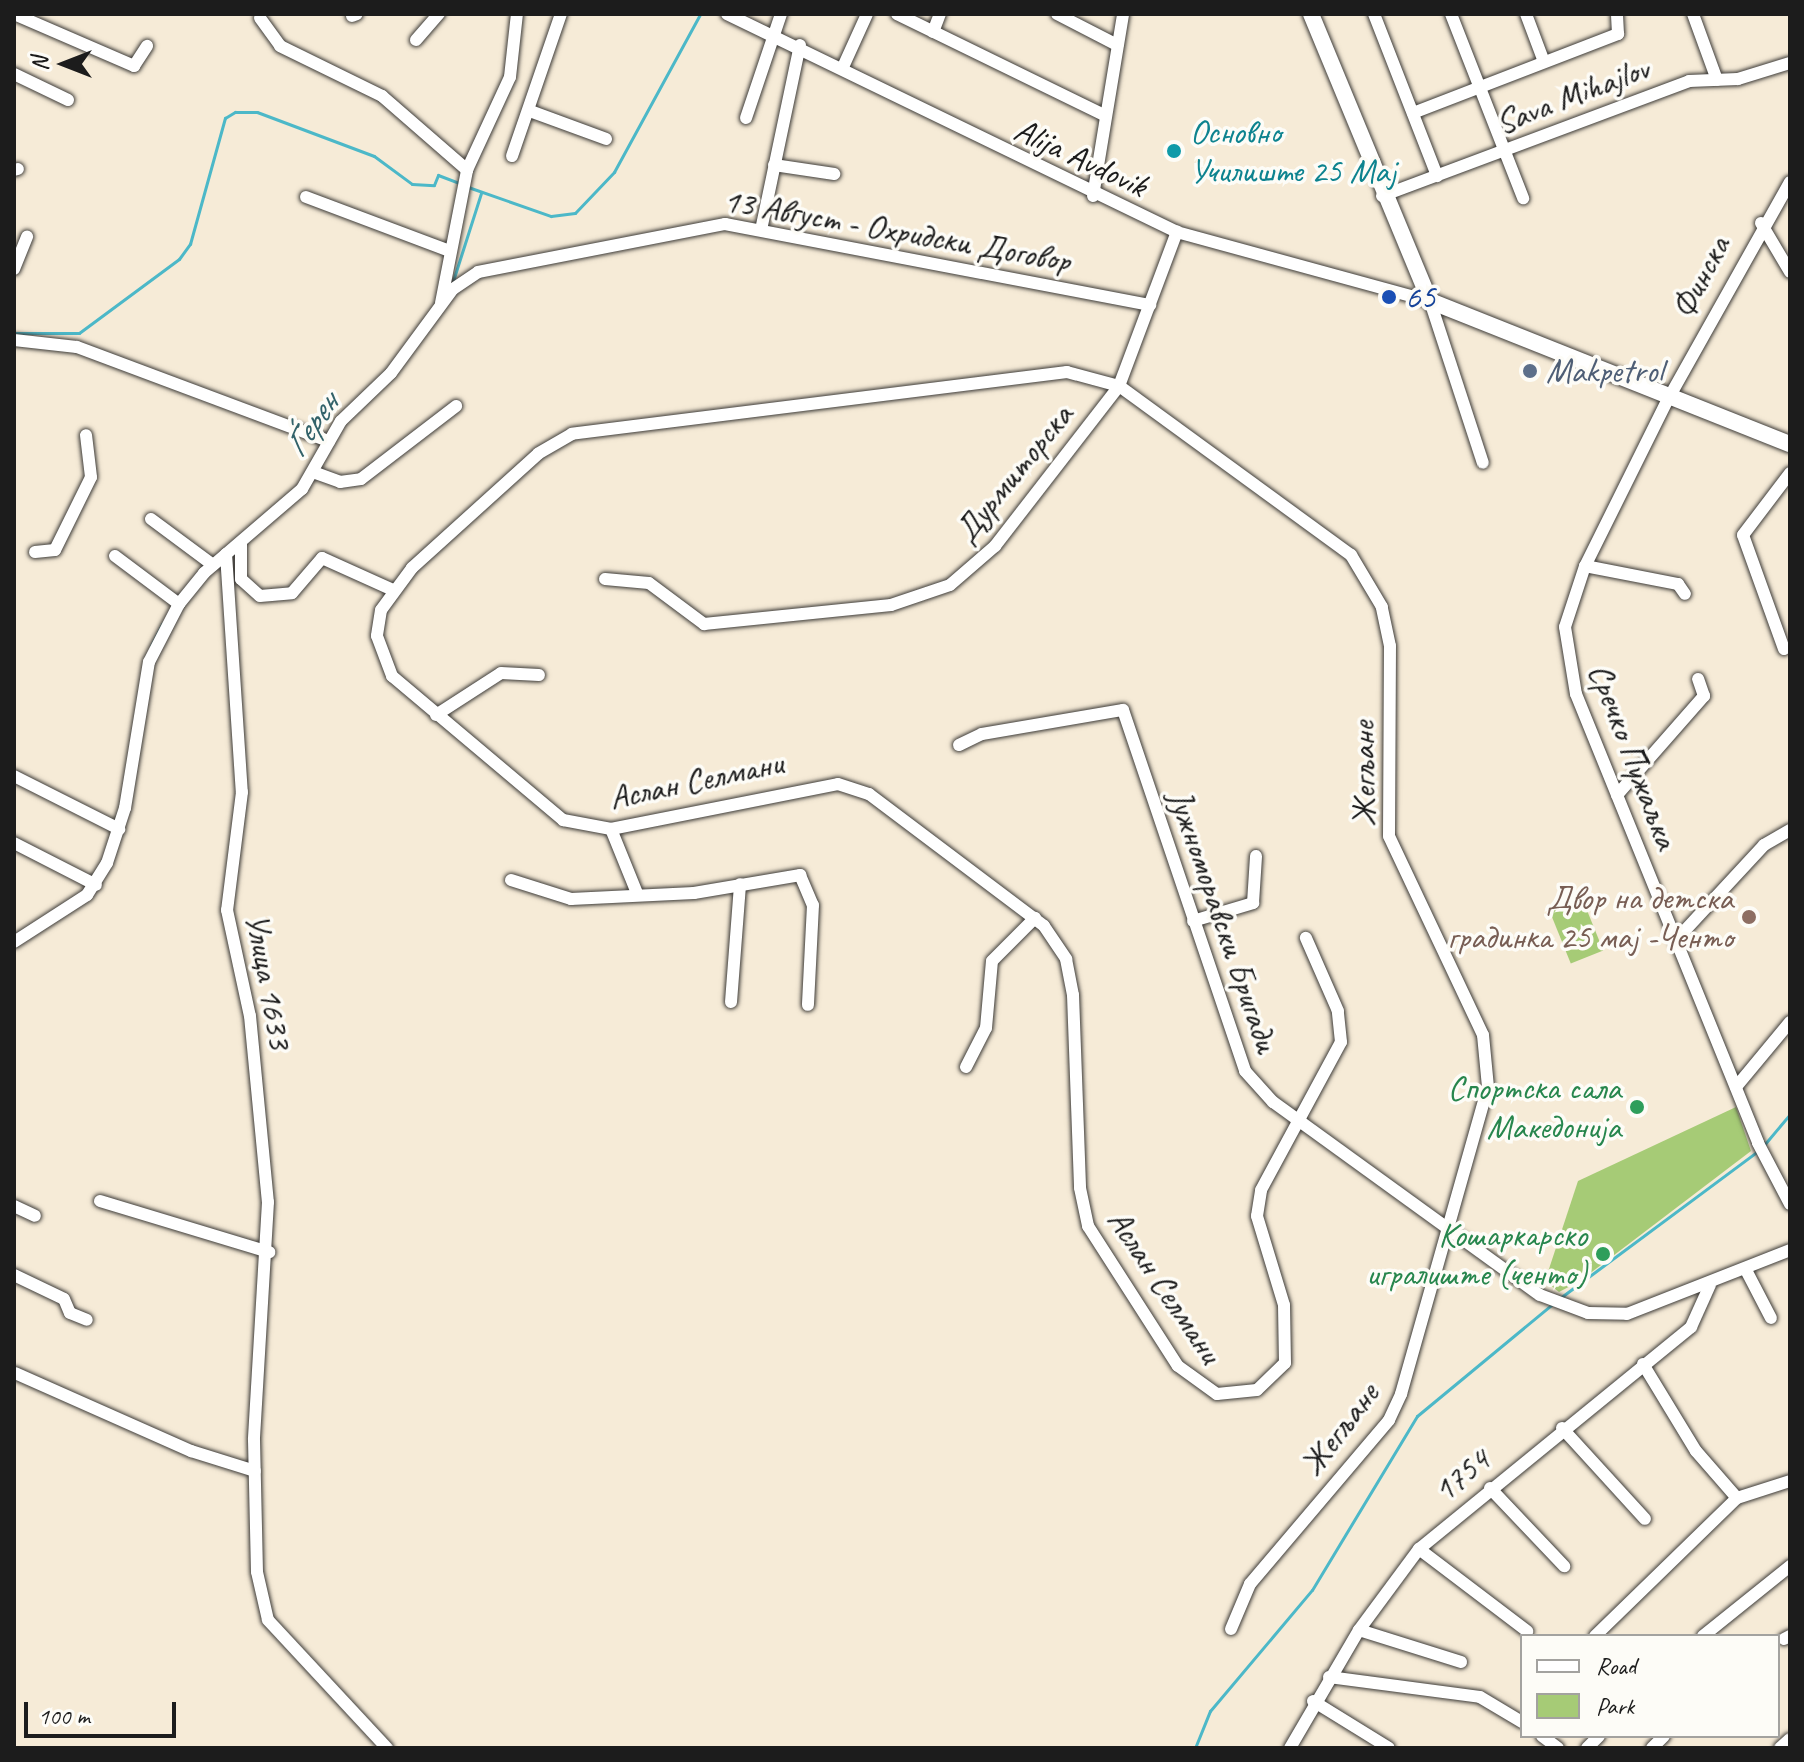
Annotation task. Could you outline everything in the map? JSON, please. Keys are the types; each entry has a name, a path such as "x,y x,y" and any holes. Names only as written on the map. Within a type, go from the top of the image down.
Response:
{"main road":[{"path":"1311,14 1382,196 1430,301 1667,401 1790,444"}],"street":[{"path":"14,14 134,66 147,46"},
{"path":"416,40 439,14"},
{"path":"441,303 447,250 458,201 465,175 510,77 517,14"},
{"path":"512,156 561,14"},
{"name":"Alija Avdovik","path":"728,14 800,45 1093,196 1177,232 1430,301"},
{"path":"746,118 781,14"},
{"path":"843,67 867,14"},
{"path":"897,14 1104,115"},
{"path":"933,32 940,14"},
{"path":"1057,14 1117,45"},
{"path":"1093,196 1123,14"},
{"path":"1374,14 1437,176"},
{"path":"1451,14 1523,198"},
{"path":"1526,14 1544,62"},
{"path":"1413,113 1618,34 1617,14"},
{"path":"1693,14 1717,80"},
{"path":"260,18 280,46 382,96 465,175"},
{"path":"761,230 800,45"},
{"name":"Sava Mihajlov","path":"1382,196 1689,81 1717,80 1790,63"},
{"path":"14,74 68,100"},
{"path":"530,111 606,139"},
{"path":"774,165 834,174"},
{"name":"Финска","path":"1667,401 1761,223 1790,182"},
{"path":"306,197 447,250"},
{"name":"13 Август - Охридски Договор","path":"96,885 119,829 149,662 179,604 213,565 313,472 329,441 441,303 465,280 493,269 698,223 761,230 1150,305"},
{"name":"Финска","path":"1761,223 1790,272"},
{"name":"Дурмиторска","path":"605,579 649,583 704,624 919,598 950,585 995,546 1119,386 1177,232"},
{"path":"14,269 27,236"},
{"path":"1430,301 1483,463"},
{"path":"14,340 77,347 152,380 238,402 314,438 329,441"},
{"path":"241,542 241,579 260,596 292,593 322,558 391,589 538,454 572,434 1067,372 1119,386"},
{"name":"Жегљане","path":"1119,386 1319,525 1351,555 1382,607 1390,646 1389,836 1488,1050 1488,1087 1451,1231 1412,1368 1389,1420 1250,1584 1231,1629"},
{"name":"Сречко Пужаљка","path":"1667,401 1585,566 1567,614 1566,662 1758,1143 1790,1204"},
{"path":"313,472 361,479 456,406"},
{"path":"35,552 55,550 91,477 86,435"},
{"path":"1784,649 1743,535 1790,473"},
{"path":"151,519 213,565"},
{"name":"Улица 1633","path":"226,554 242,792 227,910 250,1016 269,1227 255,1471 257,1572 268,1620 387,1748"},
{"path":"115,556 179,604"},
{"path":"1585,566 1678,584 1685,594"},
{"name":"Аслан Селмани","path":"391,589 377,636 381,659 436,715 563,820 611,829 838,784 869,794 1035,918 1066,959 1073,995 1080,1188 1088,1226 1178,1366 1205,1392 1257,1390 1285,1363 1284,1305 1257,1216 1261,1190 1301,1123"},
{"path":"436,715 501,673 539,675"},
{"path":"1617,795 1704,696 1698,679"},
{"name":"Јужноморавски Бригади","path":"959,745 982,734 1123,710 1245,1071 1301,1123 1540,1295 1588,1313 1627,1314 1710,1285 1790,1250"},
{"path":"14,776 119,829"},
{"path":"611,829 637,893"},
{"path":"1677,939 1764,845 1790,830"},
{"path":"14,843 96,885 14,942"},
{"path":"1193,921 1253,903 1256,856"},
{"path":"511,880 571,899 740,884 795,874 808,881 814,927 808,1005"},
{"path":"731,1002 740,884"},
{"path":"966,1067 986,1028 992,961 1035,918"},
{"name":"Јужноморавски Бригади","path":"1301,1123 1341,1042 1338,1011 1306,938"},
{"path":"1736,1087 1790,1022"},
{"path":"100,1201 269,1252"},
{"path":"14,1206 35,1216"},
{"path":"1746,1270 1771,1318"},
{"path":"14,1275 64,1299 70,1313 87,1320"},
{"name":"1754","path":"1290,1748 1313,1701 1359,1630 1419,1549 1562,1428 1691,1327 1710,1285"},
{"path":"1643,1364 1696,1451 1737,1498"},
{"path":"15,1373 191,1451 255,1471"},
{"path":"1562,1428 1645,1519"},
{"path":"1597,1634 1737,1498 1790,1481"},
{"path":"1490,1488 1564,1566"},
{"path":"1419,1549 1527,1631"},
{"path":"1705,1634 1790,1566"},
{"path":"1359,1630 1461,1662"},
{"path":"1329,1677 1457,1692 1520,1716"},
{"path":"1313,1701 1389,1748"},
{"path":"1780,1748 1790,1739"}],"green space":[{"path":"1580,893 1603,950 1571,964 1548,906"},
{"path":"1736,1107 1751,1151 1580,1281 1559,1292 1545,1281 1578,1181"}],"waterway":[{"path":"468,187 551,216 575,213 614,172 700,14"},
{"path":"14,333 79,333 179,259 190,244 225,118 235,112 257,112 374,156 412,184 434,185 438,175 461,184"},
{"path":"452,284 481,193"},
{"name":"Ѓерен","path":"151,646 162,624"},
{"path":"1764,1145 1790,1114"},
{"path":"1560,1298 1759,1150"},
{"path":"1195,1748 1210,1711 1312,1590 1417,1416 1551,1305"}],"place":[{"name":"Основно Училиште 25 Мај","path":"1174,151"},
{"name":"65","path":"1389,297"},
{"name":"Makpetrol","path":"1530,371"},
{"name":"Двор на детска градинка 25 мај -Ченто","path":"1749,917"},
{"name":"Спортска сала Македонија","path":"1637,1107"},
{"name":"Кошаркарско игралиште (ченто)","path":"1603,1254"}]}
